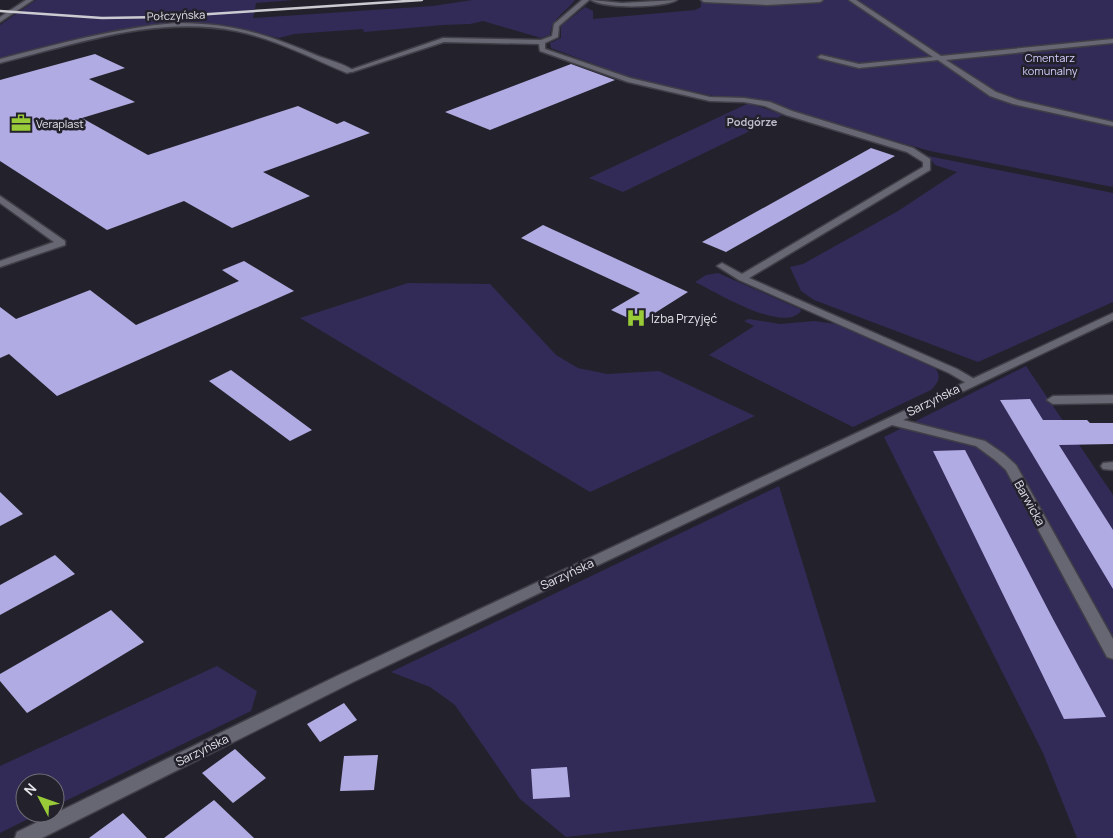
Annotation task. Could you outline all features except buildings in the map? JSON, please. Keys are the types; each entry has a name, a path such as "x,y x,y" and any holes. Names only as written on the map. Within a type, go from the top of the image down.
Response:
{"street":[{"path":"0,20 30,0"},
{"name":"Połczyńska","path":"0,61 118,32 153,27 193,25 242,31 350,71"},
{"path":"0,199 61,243 0,264"},
{"name":"Sarzyńska","path":"24,838 347,678 1113,316"},
{"path":"1053,400 1113,399"},
{"name":"Barwicka","path":"891,420 926,431 970,438 999,455 1011,468 1113,653"}],"lane":[{"path":"350,71 443,40 542,42 555,37 556,25 586,0"},
{"path":"594,0 603,4 615,5 674,0"},
{"path":"704,0 767,3 820,0"},
{"path":"852,0 993,94 1113,124"},
{"path":"821,57 859,66 1113,41"},
{"path":"542,42 542,50 628,80 710,98 744,100 767,104 789,113 910,150 927,160 927,168 742,278"},
{"path":"722,266 742,278 953,371 972,382"}],"green space":[{"path":"36,0 294,0 256,3 253,18 433,6 472,0 575,0 553,24 550,35 541,38 483,21 470,24 364,32 363,29 294,34 279,38 230,26 183,23 116,30 0,59 0,25"},
{"name":"Cmentarz komunalny","path":"701,0 1113,0 1113,187 930,151 798,113 762,100 719,97 636,80 551,48 550,43 561,38 561,26 585,7 593,11 593,19 695,10 701,7"},
{"path":"749,103 783,115 623,192 589,178"},
{"path":"928,156 1113,193 1113,302 978,362 814,300 801,291 790,267 803,264 898,211 957,172 935,165"},
{"path":"718,273 801,311 792,317 780,318 765,315 733,302 695,282 706,275"},
{"path":"408,283 490,284 556,355 578,368 607,374 659,371 755,416 590,492 300,318"},
{"path":"749,319 780,324 814,321 836,324 935,368 939,377 936,385 931,390 853,427 709,355 754,326 744,321"},
{"path":"1026,366 1113,495 1113,838 1077,838 1043,753 884,437"},
{"path":"779,486 876,802 566,837 520,799 455,705 430,687 391,672"},
{"path":"217,666 257,691 251,711 65,801 65,773 15,773 15,823 20,823 0,833 0,766"}],"railway":[{"path":"0,11 102,18 164,17 422,0"}],"place":[{"name":"Veraplast","path":"21,123"},
{"name":"Izba Przyjęć","path":"636,318"}],"district":[{"name":"Podgórze","path":"752,121"}]}
